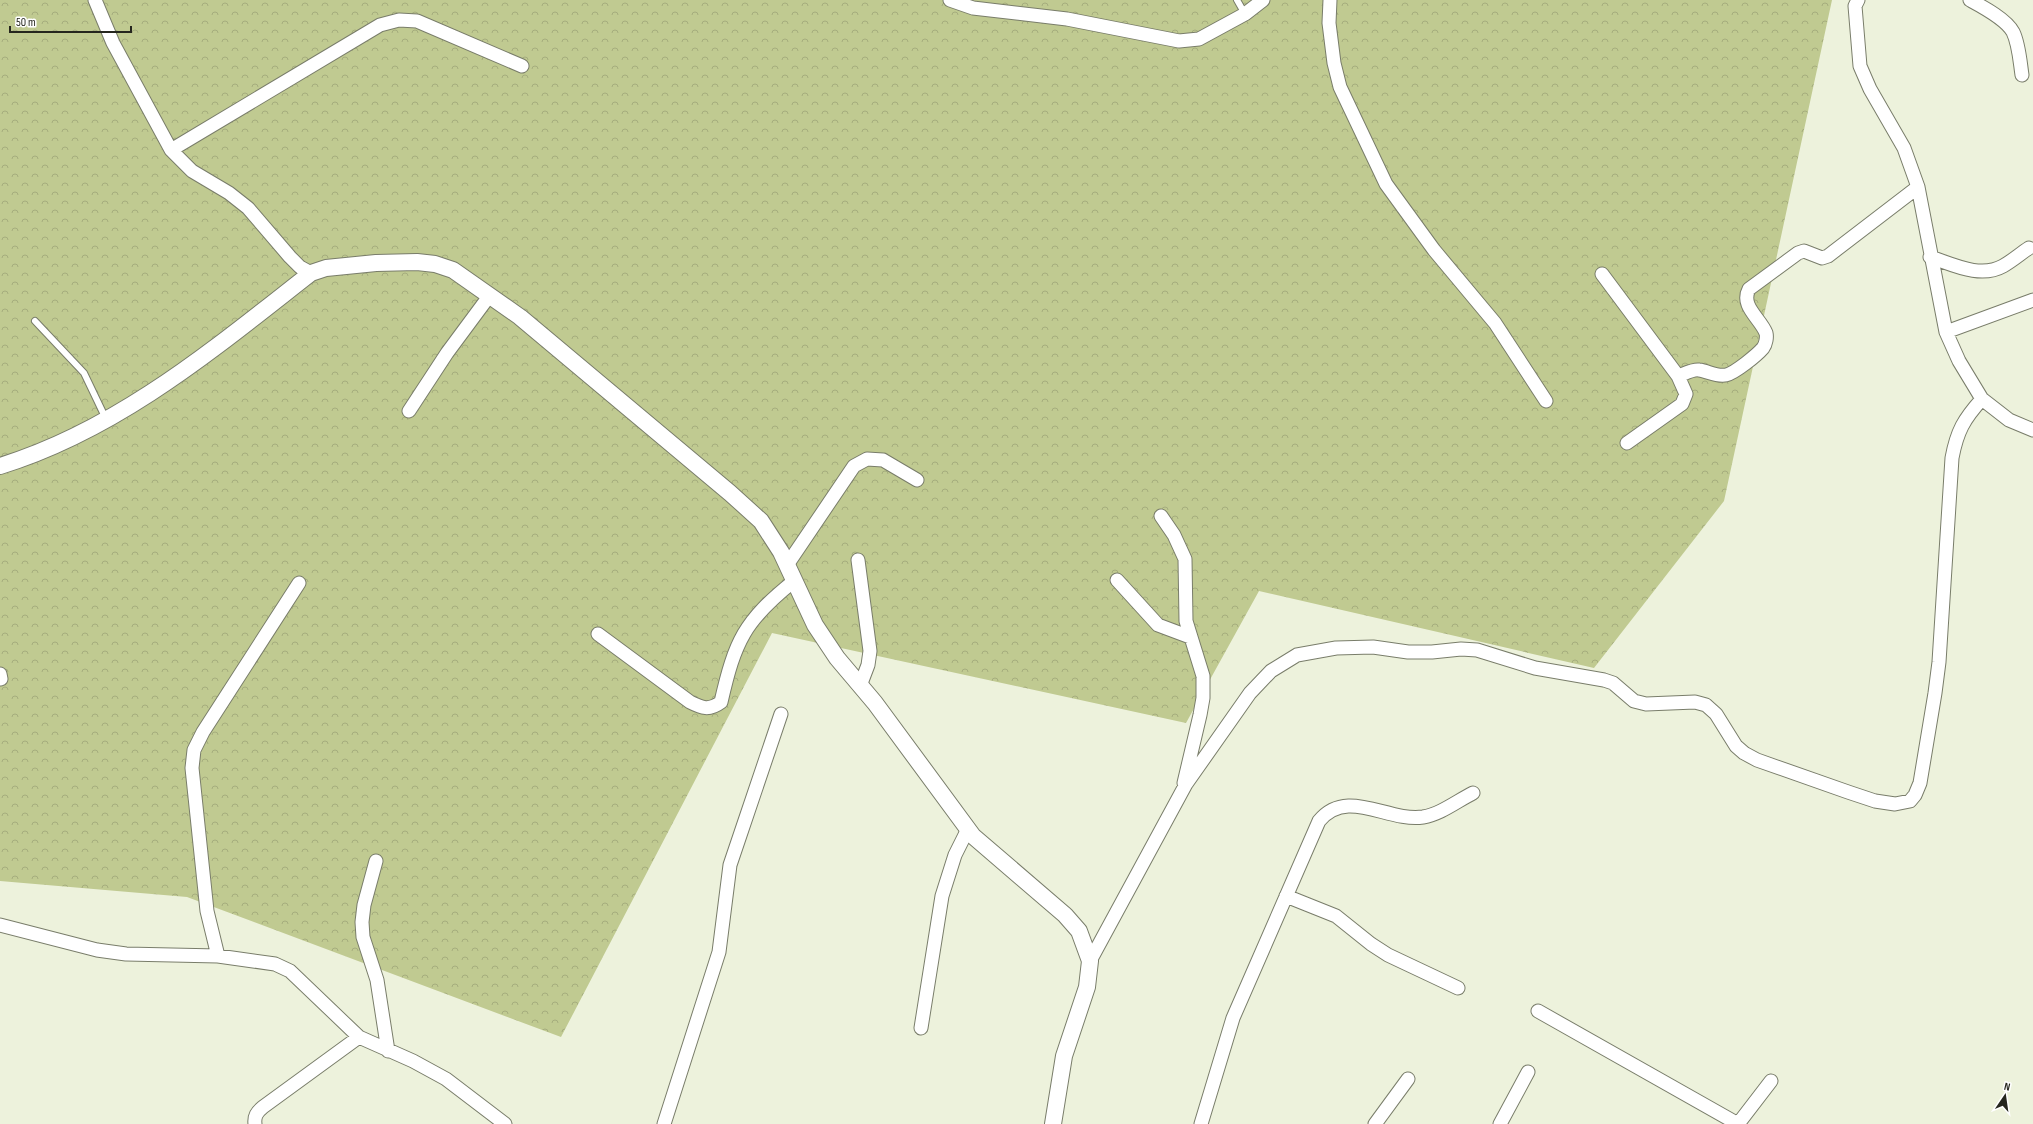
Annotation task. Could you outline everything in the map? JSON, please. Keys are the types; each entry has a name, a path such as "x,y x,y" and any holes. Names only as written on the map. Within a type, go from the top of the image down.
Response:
{"street":[{"path":"95,0 113,43 171,150 192,171 229,193 248,208 290,257 300,267 311,273"},
{"path":"950,0 973,8 1067,19 1154,38 1179,41 1199,39 1245,14 1263,0"},
{"path":"1330,0 1329,23 1334,64 1340,87 1386,184 1434,250 1495,323 1546,401"},
{"path":"1970,0 1994,14 2013,32 2019,54 2022,75"},
{"path":"1853,2 1860,66 1870,89 1904,148 1918,187 1930,257 1946,332 1959,361 1982,399 2009,420 2033,430"},
{"path":"171,150 380,25 399,20 416,21 522,66"},
{"path":"1678,376 1696,370 1716,376 1724,376 1734,371 1764,347 1766,340 1766,333 1747,303 1746,295 1749,290 1798,253 1804,251 1822,258 1828,256 1918,187"},
{"path":"1930,257 1967,270 1988,271 2002,267 2029,248"},
{"path":"0,466 35,456 106,419 187,370 311,273 326,268 376,263 417,262 435,264 453,270 520,317 761,520 781,552 815,625 837,658 860,686 973,836 1065,914 1079,931 1090,961"},
{"path":"1602,274 1678,376 1686,394 1682,404 1627,443"},
{"path":"409,411 446,353 490,295"},
{"path":"1946,332 2033,300"},
{"path":"1053,1124 1064,1056 1087,987 1090,961 1182,792 1250,693 1271,671 1297,654 1336,648 1373,647 1408,652 1432,652 1461,649 1477,650 1535,668 1604,680 1613,683 1634,701 1646,704 1695,702 1706,705 1716,714 1736,746 1757,760 1875,801 1895,804 1910,801 1915,795 1920,783 1935,693 1952,458 1956,438 1965,419 1982,399"},
{"path":"787,565 854,466 867,459 883,460 917,480"},
{"path":"1161,516 1174,535 1185,559 1184,606 1190,637 1203,676 1203,698 1182,792"},
{"path":"858,560 870,651 868,665 860,686"},
{"path":"1117,580 1158,625 1190,637"},
{"path":"598,634 690,702 703,709 714,708 721,702 730,664 740,640 761,609 794,581"},
{"path":"218,956 207,912 192,768 194,750 207,726 299,583"},
{"path":"664,1124 711,981 719,952 730,865 781,714"},
{"path":"1203,1123 1233,1018 1319,821 1326,813 1339,806 1356,805 1409,818 1422,817 1434,814 1473,793"},
{"path":"922,1028 942,896 955,855 968,829"},
{"path":"376,861 364,905 362,922 363,937 377,980 388,1051"},
{"path":"1286,896 1336,916 1371,944 1388,955 1458,988"},
{"path":"0,925 98,950 126,954 218,956 275,964 290,971 359,1037 413,1061 446,1079 505,1124"},
{"path":"1538,1011 1738,1124 1771,1081"},
{"path":"255,1124 254,1120 257,1112 263,1106 359,1037"},
{"path":"1500,1124 1528,1072"},
{"path":"1375,1124 1408,1079"}],"lane":[{"path":"1237,0 1245,14"},
{"path":"35,321 84,373 106,419"}],"green space":[{"path":"0,0 1832,0 1724,501 1594,668 1259,591 1186,723 772,633 561,1037 187,897 0,881"}]}
